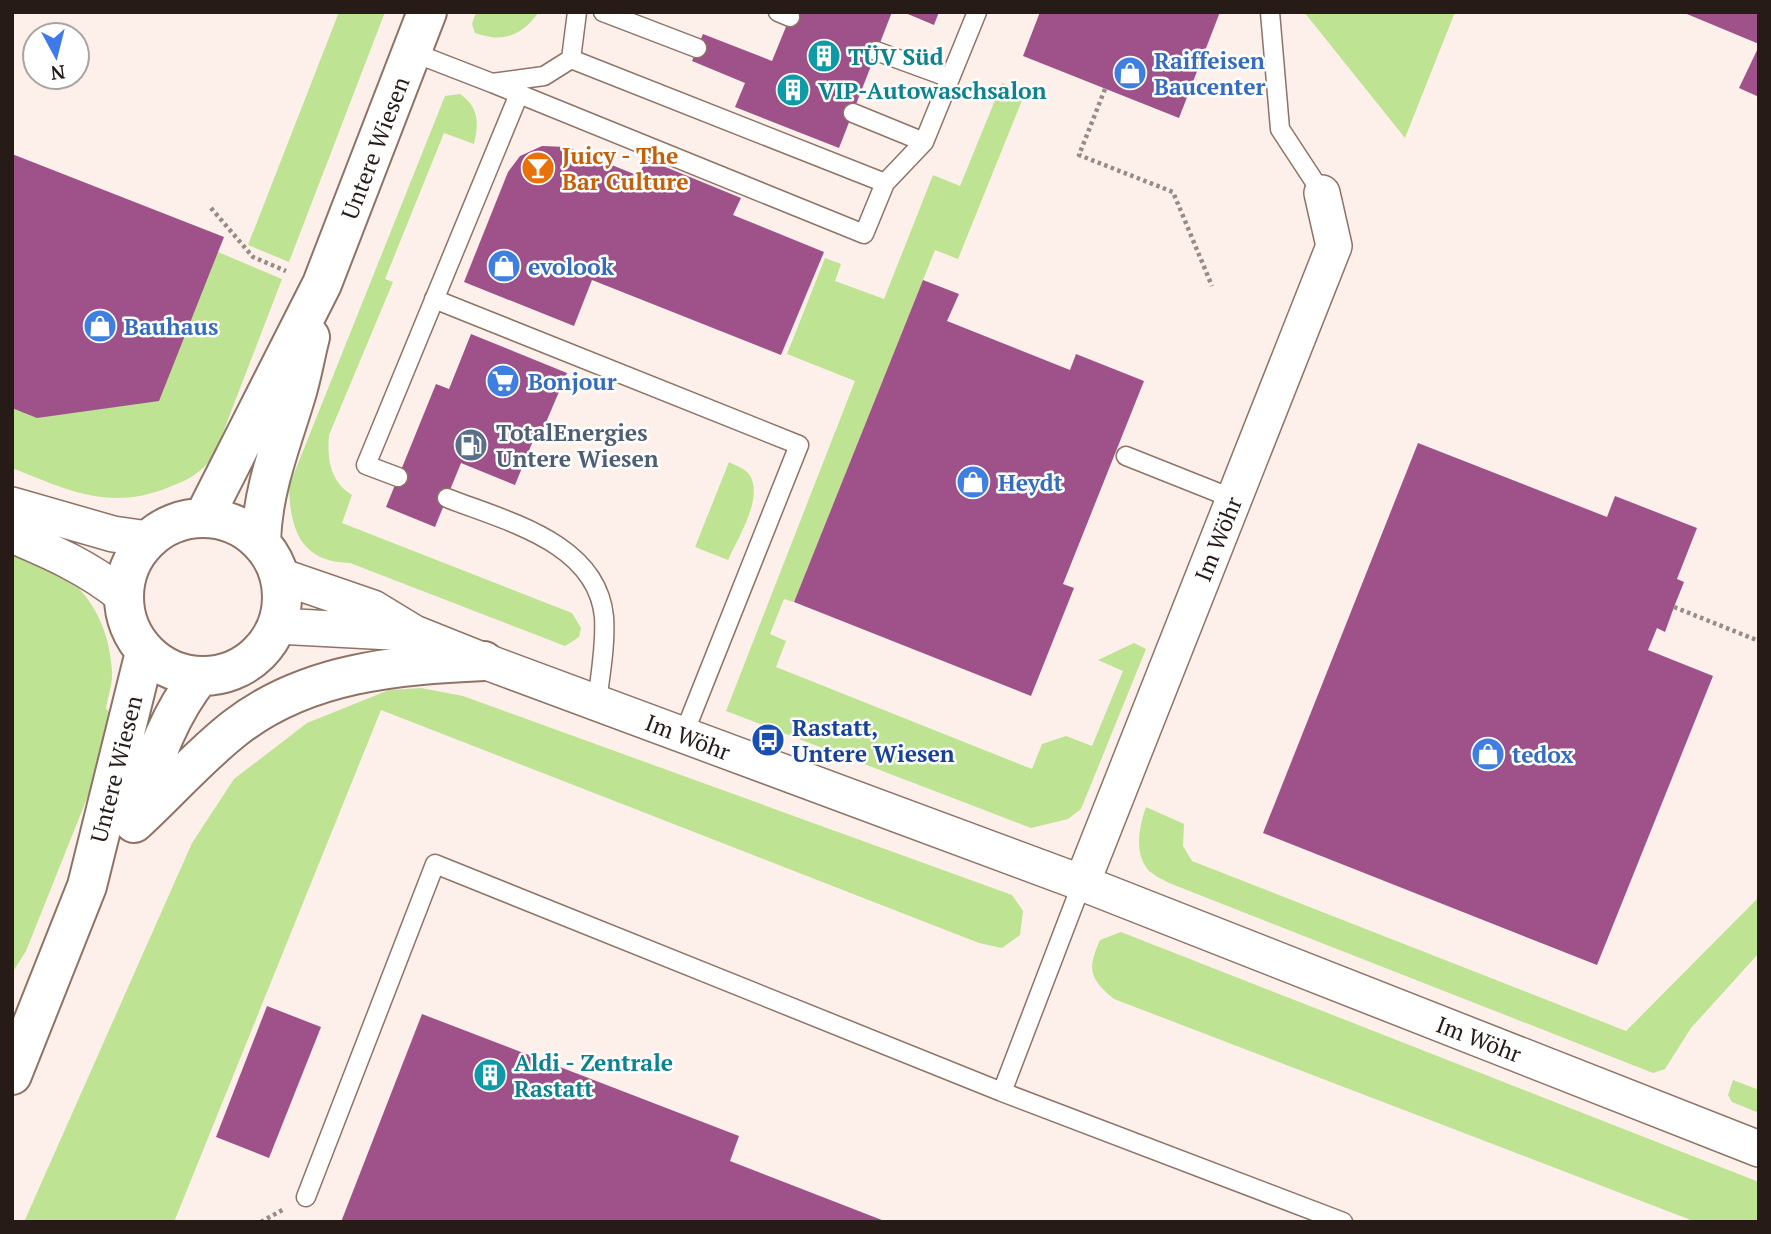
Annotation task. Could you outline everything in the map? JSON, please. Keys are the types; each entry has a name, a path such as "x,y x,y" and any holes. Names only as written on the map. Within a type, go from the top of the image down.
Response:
{"street":[{"name":"Untere Wiesen","path":"204,517 322,284 427,12"},
{"name":"Im Wöhr","path":"1082,883 1334,246 1322,193"},
{"name":"Untere Wiesen","path":"261,543 262,510 269,478 297,394 322,284"},
{"path":"12,505 113,534 148,539"},
{"path":"204,517 235,524 261,543 280,576 281,609 277,626 254,657 219,674 200,676 180,673 145,652 129,626 123,596 130,565 148,539 174,523 204,517"},
{"path":"12,535 67,558 101,578 123,596"},
{"name":"Im Wöhr","path":"280,576 373,608 414,633 484,661 1082,883 1759,1149"},
{"name":"Im Wöhr","path":"277,626 414,633"},
{"name":"Untere Wiesen","path":"12,1075 87,886 145,652"},
{"path":"134,823 237,727 301,691 369,670 484,661"},
{"name":"Untere Wiesen","path":"87,886 134,823 164,731 183,697 200,676"}],"lane":[{"path":"571,59 577,12"},
{"path":"603,12 697,48"},
{"path":"412,52 864,234 885,183 924,142 977,12"},
{"path":"1270,12 1280,129 1322,193"},
{"path":"876,51 950,78"},
{"path":"492,83 544,76 571,59"},
{"path":"571,59 885,183"},
{"path":"398,477 366,465 519,94"},
{"path":"853,113 924,142"},
{"path":"434,299 799,445 683,736"},
{"path":"1126,456 1234,499"},
{"path":"447,498 543,536 569,554 594,582 604,616 597,703"},
{"path":"306,1197 436,864 1002,1092 1343,1222"},
{"path":"1002,1092 1082,883"}],"path":[{"path":"1105,89 1079,155 1173,192 1212,286"},
{"path":"211,208 253,257 322,284"},
{"path":"1674,607 1759,641"}],"green space":[{"path":"339,12 385,12 289,262 248,245"},
{"path":"476,12 539,12 518,32 495,37 475,33 472,24"},
{"path":"1304,12 1455,12 1405,138"},
{"path":"1002,83 1025,93 958,259 935,250 794,602 784,599 770,634 786,641 776,667 1032,769 1042,744 1066,736 1092,746 1123,671 1098,660 1134,643 1146,649 1081,809 1068,819 1031,828 726,711 855,381 787,354 825,258 841,264 835,281 884,299 933,175 960,186"},
{"path":"460,94 471,104 476,116 474,144 444,133 385,279 393,282 329,435 330,461 339,483 352,495 342,523 572,613 581,628 579,637 565,646 350,563 320,557 302,541 292,516 289,486 445,96"},
{"path":"218,252 282,279 214,456 193,476 175,485 146,495 126,498 88,495 12,468 12,408"},
{"path":"729,462 749,474 754,494 748,518 728,560 695,547"},
{"path":"12,544 51,565 68,578 94,608 109,647 112,671 106,708 117,723 26,951 12,973"},
{"path":"421,688 463,696 1012,895 1023,911 1020,935 1002,948 979,943 381,710 174,1222 24,1222 192,843 234,779 307,723 389,690"},
{"path":"1146,807 1184,824 1183,846 1192,861 1626,1031 1759,897 1759,953 1691,1028 1665,1069 1653,1073 1169,883 1150,872 1142,860 1139,837"},
{"path":"1121,932 1759,1182 1759,1222 1696,1222 1114,999 1095,979 1092,966 1100,940"},
{"path":"1733,1080 1759,1090 1759,1113 1732,1102 1728,1095"}],"building":[{"path":"792,12 892,12 839,148 735,107 745,83 692,61 703,34 772,61"},
{"path":"903,12 939,12 934,25"},
{"name":"Raiffeisen Baucenter","path":"1040,12 1220,12 1179,118 1023,56"},
{"path":"1682,12 1759,12 1759,44"},
{"path":"1759,46 1759,97 1739,88"},
{"path":"542,146 567,147 639,176 646,159 741,198 733,215 824,252 781,355 592,280 574,326 464,282 508,172 520,156"},
{"name":"Bauhaus","path":"12,154 224,237 159,401 37,418 12,408"},
{"name":"Heydt","path":"923,280 959,294 947,321 1070,370 1076,354 1144,381 1063,584 1074,588 1031,696 794,602"},
{"name":"TotalEnergies Untere Wiesen","path":"471,334 567,373 544,427 539,426 515,485 461,463 435,527 386,507 436,384 449,389"},
{"name":"tedox","path":"1418,443 1607,517 1615,496 1697,528 1677,579 1684,582 1665,632 1657,628 1648,650 1713,676 1597,965 1263,833"},
{"path":"267,1006 321,1027 269,1158 216,1137"},
{"name":"Aldi - Zentrale Rastatt","path":"422,1014 739,1136 730,1161 887,1222 341,1222"}],"place":[{"name":"TÜV Süd","path":"824,56"},
{"name":"Raiffeisen Baucenter","path":"1130,73"},
{"name":"VIP-Autowaschsalon","path":"793,90"},
{"name":"Juicy - The Bar Culture","path":"538,168"},
{"name":"evolook","path":"504,266"},
{"name":"Bauhaus","path":"100,326"},
{"name":"Bonjour","path":"503,381"},
{"name":"TotalEnergies Untere Wiesen","path":"471,445"},
{"name":"Heydt","path":"973,482"},
{"name":"Rastatt, Untere Wiesen","path":"768,740"},
{"name":"tedox","path":"1488,754"},
{"name":"Aldi - Zentrale Rastatt","path":"490,1075"}]}
